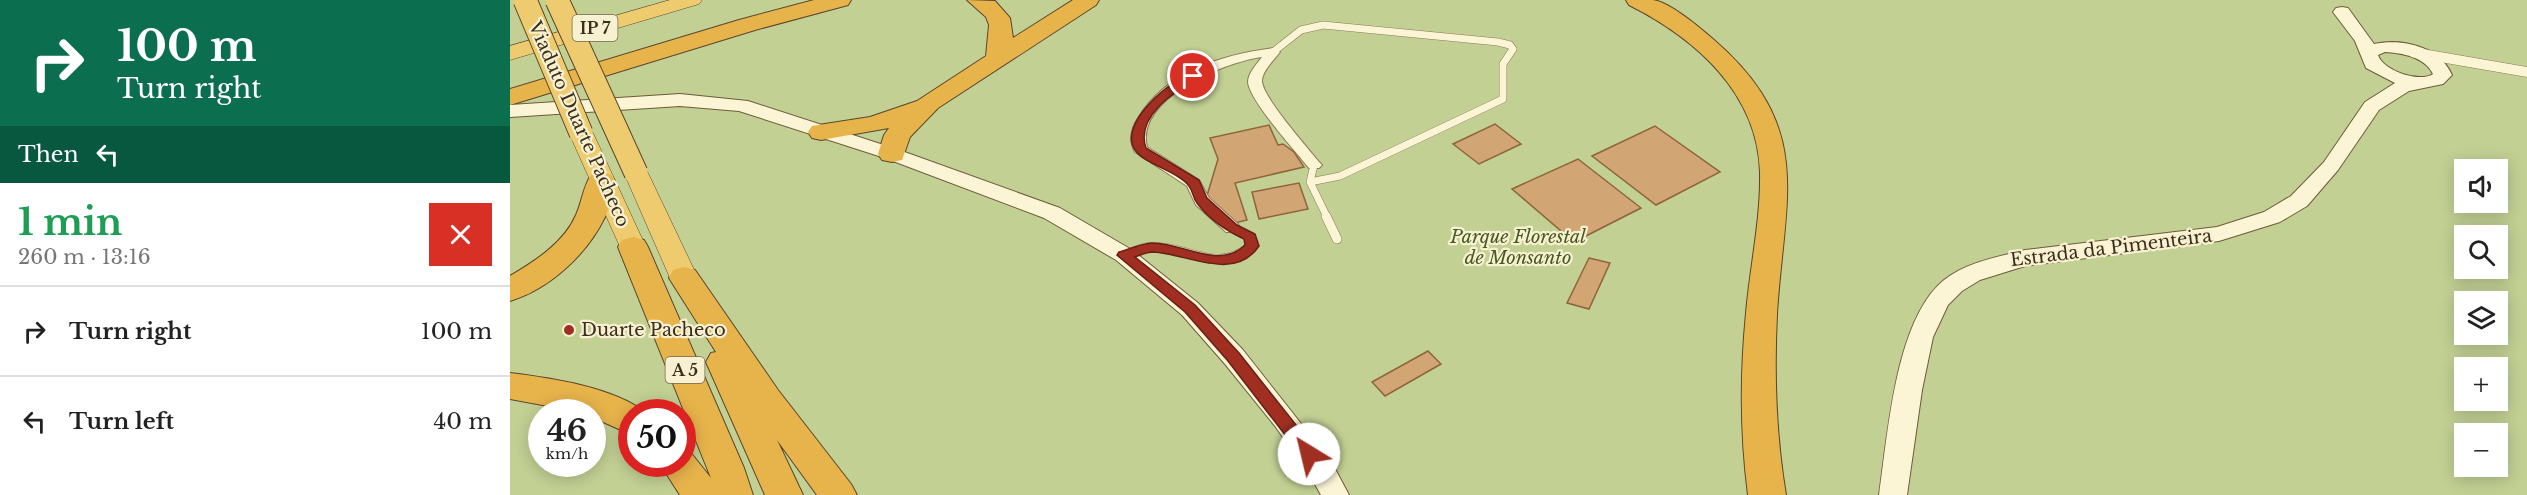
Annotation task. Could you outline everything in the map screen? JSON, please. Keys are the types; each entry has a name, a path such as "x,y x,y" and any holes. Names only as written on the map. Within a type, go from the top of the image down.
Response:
{"highway":[{"name":"Viaduto Duarte Pacheco","path":"525,0 598,174 633,247"},
{"name":"Viaduto Duarte Pacheco","path":"557,0 684,278"},
{"name":"IP 7","path":"513,44 650,0"},
{"name":"IP 7","path":"513,44 692,0"},
{"path":"510,76 776,0"},
{"path":"510,97 840,0"},
{"path":"978,0 995,12 1003,28 997,59"},
{"path":"892,154 897,135 929,104 1078,6 1094,0"},
{"path":"1623,0 1684,29"},
{"path":"1637,0 1668,16 1718,56 1747,88 1768,131 1772,154 1772,205 1764,288 1759,380 1761,445 1767,495"},
{"path":"821,132 875,124 929,104"},
{"path":"510,290 547,267 569,247 591,216 598,174"},
{"name":"A 5","path":"633,247 726,468 734,495"},
{"path":"684,278 765,399 838,495"},
{"name":"A 5","path":"684,278 784,495"},
{"path":"510,386 572,397 618,413"},
{"path":"688,477 702,495"}],"main road":[{"path":"2325,0 2382,37 2415,52"},
{"path":"2342,12 2364,40 2370,58"},
{"name":"Estrada da Pimenteira","path":"1893,495 1917,344 1928,315 1939,299 1956,284 1970,274 1996,263 2219,234 2272,217 2299,201 2331,166 2372,106 2378,79 2370,58 2371,50 2384,47 2415,52 2439,66 2443,75 2433,80 2403,86 2372,106"},
{"name":"Estrada da Pimenteira","path":"2370,58 2395,76 2433,80"},
{"path":"510,111 680,100 741,105 892,154 1052,213 1124,255 1190,309 1234,357 1297,436 1322,471 1335,495"}],"street":[{"path":"1273,52 1255,80 1255,86 1268,108 1314,165"},
{"path":"1232,228 1202,201 1194,183 1140,150 1139,127 1164,94 1176,85 1226,61 1251,54 1273,52"},
{"name":"Estrada da Pimenteira","path":"2415,52 2527,72"},
{"name":"Estrada da Pimenteira","path":"2433,80 2473,71 2527,72"}],"lane":[{"path":"1273,52 1303,28 1323,25 1498,42 1510,45 1513,49 1503,64 1503,99 1340,176 1310,182"},
{"path":"1314,165 1310,182 1337,239"},
{"path":"1124,255 1152,247 1206,260 1231,259 1245,254 1252,246 1251,237 1232,228"}],"green space":[{"name":"Parque Florestal de Monsanto","path":"510,0 2527,0 2527,495 510,495"}],"building":[{"path":"1495,124 1521,144 1479,164 1453,144"},
{"path":"1269,125 1278,145 1283,144 1294,152 1304,167 1235,183 1247,220 1235,223 1206,199 1218,159 1210,138"},
{"path":"1655,126 1720,172 1656,205 1592,156"},
{"path":"1578,159 1641,208 1574,242 1512,189"},
{"path":"1299,183 1308,209 1259,219 1252,192"},
{"path":"1589,258 1610,263 1589,309 1567,303"},
{"path":"1428,351 1441,364 1385,396 1372,382"}],"place":[{"name":"Duarte Pacheco","path":"569,330"}],"route":[{"path":"1193,76 1164,94 1152,108 1139,127 1140,150 1168,165 1194,183 1202,201 1232,228 1251,237 1252,246 1245,254 1231,259 1206,260 1152,247 1124,255 1190,309 1234,357 1309,454"}]}
